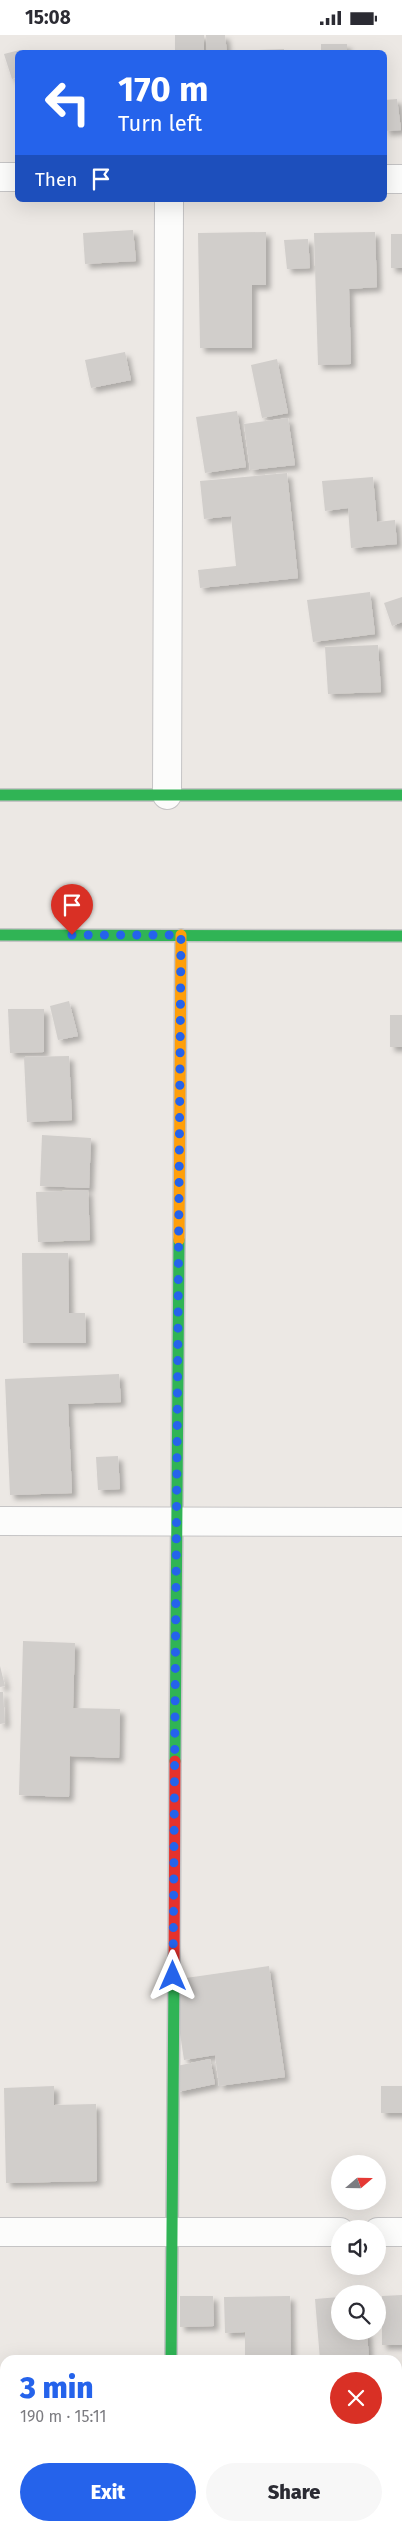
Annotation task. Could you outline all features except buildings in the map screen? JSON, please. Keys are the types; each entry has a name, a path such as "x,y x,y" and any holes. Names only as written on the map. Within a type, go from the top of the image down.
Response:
{"street":[{"path":"0,177 15,177"},
{"path":"387,179 402,179"},
{"path":"167,795 169,202"},
{"path":"0,795 402,795"},
{"path":"0,935 402,936"},
{"path":"171,2355 175,1521 181,935"},
{"path":"0,1521 402,1522"},
{"path":"0,2232 331,2232"},
{"path":"386,2232 402,2232"}],"traffic: fast":[{"path":"0,795 402,795"},
{"path":"0,935 402,936"},
{"path":"175,1761 179,1240"},
{"path":"171,2355 174,1975"}],"traffic: slow":[{"path":"179,1240 181,935"}],"traffic: jam":[{"path":"174,1975 175,1761"}],"route":[{"path":"72,935 181,935 173,1976"}]}
